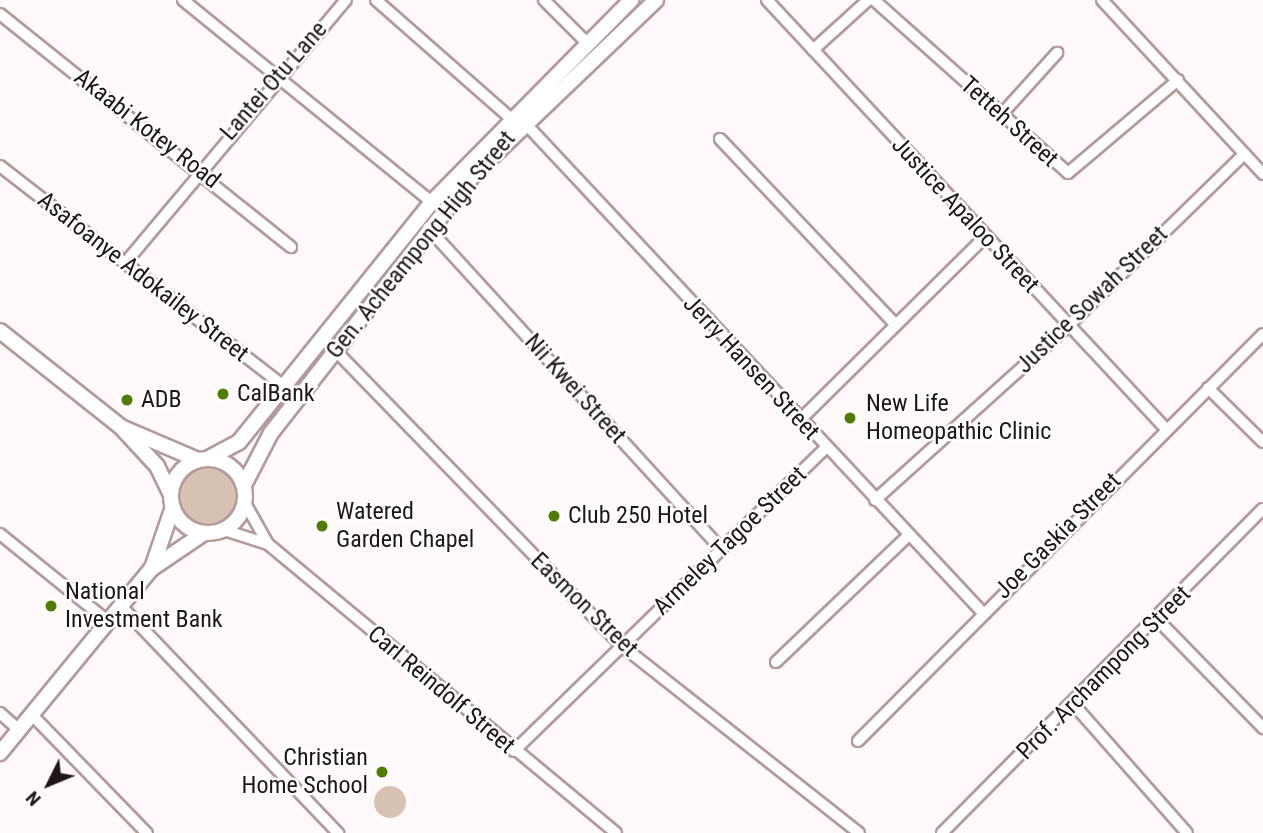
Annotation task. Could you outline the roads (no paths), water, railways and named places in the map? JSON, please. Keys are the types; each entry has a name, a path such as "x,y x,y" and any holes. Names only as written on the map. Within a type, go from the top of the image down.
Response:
{"main road":[{"name":"Gen. Acheampong High Street","path":"204,459 232,449 286,388 432,202 516,119 586,42 631,0"},
{"name":"Gen. Acheampong High Street","path":"244,485 271,433 428,228 516,119 656,0"},
{"path":"0,331 121,427 157,466 172,501 187,526 204,533"},
{"path":"0,753 34,717 151,569 204,533 224,530 245,503 244,485 231,466 204,459 121,427"},
{"path":"151,569 179,473 204,459"}],"street":[{"path":"183,0 279,73 432,202"},
{"name":"Lantei Otu Lane","path":"126,262 199,168 279,73 346,0"},
{"name":"Jerry Hansen Street","path":"376,0 516,119 907,537 982,612"},
{"path":"544,0 586,42"},
{"name":"Justice Apaloo Street","path":"766,0 1067,327 1165,428"},
{"path":"813,50 869,0"},
{"name":"Tetteh Street","path":"874,0 1062,170 1075,173 1178,80"},
{"path":"1104,1 1263,174"},
{"name":"Akaabi Kotey Road","path":"0,14 199,168 291,247"},
{"path":"1001,115 1058,52"},
{"path":"720,139 897,325"},
{"name":"Justice Sowah Street","path":"875,500 1067,327 1244,154"},
{"name":"Asafoanye Adokailey Street","path":"0,166 286,388"},
{"name":"Nii Kwei Street","path":"428,228 722,550"},
{"path":"800,420 985,237"},
{"name":"Joe Gaskia Street","path":"858,741 1165,428 1263,334"},
{"name":"Easmon Street","path":"334,349 621,645 859,833"},
{"path":"1208,388 1263,442"},
{"name":"Armeley Tagoe Street","path":"514,751 826,449"},
{"name":"Carl Reindolf Street","path":"245,503 268,544 616,833"},
{"name":"Prof. Archampong Street","path":"942,833 1075,706 1263,509"},
{"name":"Carl Reindolf Street","path":"224,530 268,544"},
{"path":"0,534 110,622"},
{"path":"776,662 907,537"},
{"path":"122,607 338,833"},
{"path":"1158,620 1263,728"},
{"path":"1075,706 1188,833"},
{"path":"0,713 20,731"},
{"path":"34,717 147,833"}],"place":[{"name":"CalBank","path":"223,394"},
{"name":"ADB","path":"127,400"},
{"name":"New Life Homeopathic Clinic","path":"850,418"},
{"name":"Club 250 Hotel","path":"554,516"},
{"name":"Watered Garden Chapel","path":"322,526"},
{"name":"National Investment Bank","path":"51,606"},
{"name":"Christian Home School","path":"382,772"}]}
